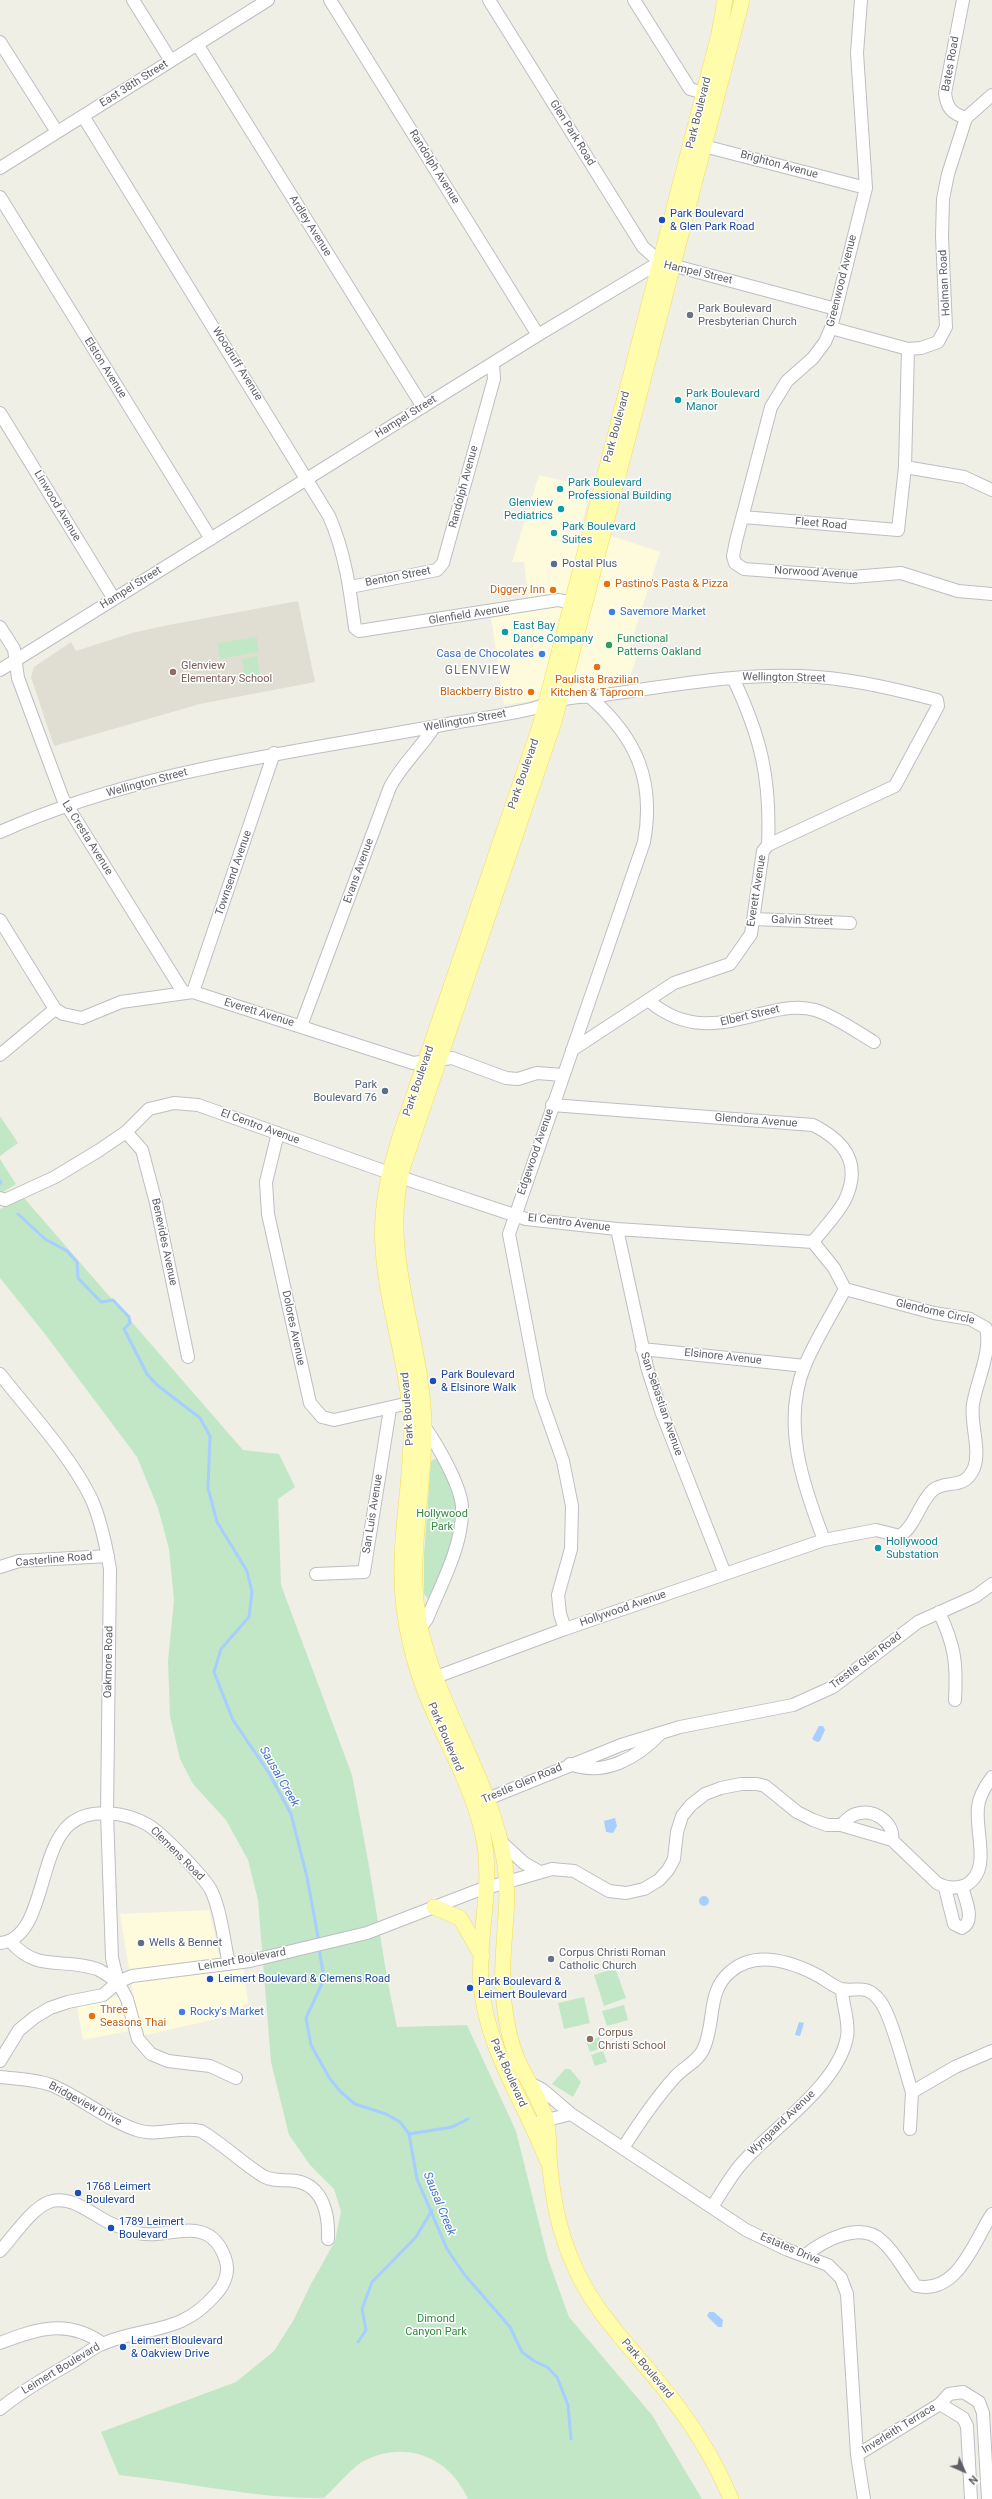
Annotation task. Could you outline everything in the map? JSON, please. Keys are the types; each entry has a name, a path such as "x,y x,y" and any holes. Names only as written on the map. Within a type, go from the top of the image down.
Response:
{"main road":[{"name":"Park Boulevard","path":"710,95 725,0"},
{"name":"Park Boulevard","path":"428,1679 420,1628 415,1579 424,1426 405,1369 386,1278 383,1247 384,1199 394,1175 432,1061 578,604 710,95 742,0"},
{"name":"Park Boulevard","path":"432,1061 535,781 560,700 578,604"},
{"name":"Park Boulevard","path":"416,1402 410,1452 402,1561 402,1587 411,1649 428,1679 480,1802 500,1841 506,1883 503,1990 508,2031 516,2057 545,2119 549,2141 550,2168 563,2234 581,2280 600,2311 685,2416 718,2469 732,2499"},
{"name":"Park Boulevard","path":"480,1802 488,1872 481,1983 490,2032 508,2079 550,2168"},
{"path":"434,1907 460,1918 482,1956"}],"street":[{"path":"133,0 171,61"},
{"name":"East 38th Street","path":"0,168 268,0"},
{"name":"Randolph Avenue","path":"330,0 538,335"},
{"name":"Glen Park Road","path":"489,0 643,247 666,264"},
{"path":"634,0 690,89 710,95"},
{"name":"Greenwood Avenue","path":"734,563 733,556 771,407 787,381 813,358 825,342 831,328 866,188 857,53 861,0"},
{"name":"Bates Road","path":"963,0 944,93 947,106 953,113 966,118"},
{"path":"0,42 57,132"},
{"name":"Ardley Avenue","path":"197,44 423,407"},
{"path":"966,118 992,95"},
{"name":"Woodruff Avenue","path":"83,116 307,478 338,538 350,587 355,628"},
{"name":"Holman Road","path":"908,349 922,348 938,342 946,327 943,199 948,174 966,118"},
{"name":"Brighton Avenue","path":"697,144 866,188"},
{"name":"Elston Avenue","path":"0,197 211,539"},
{"name":"Hampel Street","path":"0,670 538,335 666,264 836,308"},
{"path":"831,328 908,349 905,467 964,477 992,490"},
{"name":"Randolph Avenue","path":"443,563 494,379 493,364"},
{"name":"Linwood Avenue","path":"0,413 114,599"},
{"name":"Fleet Road","path":"743,518 898,530 905,467"},
{"name":"Benton Street","path":"350,587 437,570 443,563"},
{"name":"Norwood Avenue","path":"734,563 744,569 852,577 901,573 958,591 992,594"},
{"name":"Glenfield Avenue","path":"355,628 359,632 371,631 558,600 578,604"},
{"name":"La Cresta Avenue","path":"0,627 14,649 18,678 63,799 188,992"},
{"name":"Wellington Street","path":"0,832 68,806 183,772 274,753 434,727 546,704 576,696 590,697 733,678 817,677 862,683 937,700"},
{"path":"733,678 759,741 767,783 769,816 768,845"},
{"name":"Edgewood Avenue","path":"566,1629 559,1609 558,1595 570,1549 572,1506 564,1467 540,1396 511,1254 509,1234 552,1105 644,842 649,815 648,792 631,746 618,726 590,697"},
{"name":"Everett Avenue","path":"572,1050 674,983 730,964 751,934 763,851 768,845 895,786 938,706 937,700"},
{"name":"Evans Avenue","path":"301,1026 390,787 399,771 422,745 434,727"},
{"name":"Townsend Avenue","path":"188,992 274,753"},
{"name":"Galvin Street","path":"754,919 850,922"},
{"path":"0,920 55,1009 0,1055"},
{"name":"Everett Avenue","path":"55,1009 63,1014 82,1018 121,1002 188,992 301,1026 413,1063 452,1058 506,1078 518,1079 537,1073 563,1075"},
{"name":"Elbert Street","path":"649,1000 662,1012 678,1020 708,1025 737,1021 786,1008 815,1010 874,1042"},
{"name":"El Centro Avenue","path":"0,1198 5,1200 55,1177 126,1132 149,1109 174,1103 198,1105 394,1175 515,1214 526,1219 617,1229 813,1242"},
{"name":"Glendora Avenue","path":"552,1105 813,1125 831,1134 843,1147 850,1161 851,1178 844,1200 813,1242"},
{"name":"Benevides Avenue","path":"126,1132 142,1150 156,1203 188,1357"},
{"name":"Dolores Avenue","path":"278,1134 266,1182 268,1214 310,1403 322,1417 334,1420 390,1409 416,1402"},
{"name":"San Sebastian Avenue","path":"617,1229 642,1349 661,1411 725,1574"},
{"path":"813,1242 834,1268 845,1289 805,1366 796,1406 796,1452 807,1495 824,1540"},
{"name":"Glendome Circle","path":"824,1540 876,1530 900,1536 906,1531 922,1509 926,1497 934,1489 956,1485 967,1478 974,1468 976,1455 972,1424 973,1405 989,1336 986,1328 975,1321 934,1313 845,1289"},
{"name":"Elsinore Avenue","path":"642,1349 805,1366"},
{"name":"Oakmore Road","path":"0,1374 62,1454 91,1497 103,1531 108,1556 110,1568 107,1813 112,1958 118,1982 127,1999 138,2039 151,2054 168,2061 210,2066 236,2078"},
{"name":"San Luis Avenue","path":"316,1574 364,1572 390,1409"},
{"name":"Park Boulevard","path":"420,1628 427,1619 459,1536 462,1519 462,1504 442,1452 424,1426"},
{"name":"Hollywood Avenue","path":"428,1679 566,1629 824,1540"},
{"name":"Casterline Road","path":"0,1567 20,1561 108,1556"},
{"name":"Trestle Glen Road","path":"480,1802 570,1764 661,1733 793,1705 833,1687 918,1622 976,1596 992,1584"},
{"path":"939,1612 952,1640 957,1671 955,1700"},
{"name":"Trestle Glen Road","path":"570,1764 584,1769 618,1764 634,1757 661,1733"},
{"path":"841,1825 850,1816 861,1812 875,1814 887,1822 893,1834 892,1840 936,1883 945,1888 962,1887 978,1876 985,1863 985,1853 979,1829 978,1806 992,1777"},
{"name":"Leimert Boulevard","path":"0,2061 19,2030 35,2017 50,2008 68,2002 103,1995 118,1982 132,1976 250,1961 367,1933 486,1888 540,1872 564,1869 574,1871 609,1891 626,1893 644,1889 659,1880 674,1859 677,1832 682,1816 691,1805 705,1794 721,1788 741,1784 757,1784 765,1786 797,1812 807,1818 827,1825 841,1825 892,1840"},
{"name":"Clemens Road","path":"5,1942 21,1934 30,1921 49,1858 58,1837 70,1824 86,1815 107,1813 148,1825 205,1881 214,1901 229,1964"},
{"path":"500,1841 524,1863 540,1872"},
{"path":"945,1888 954,1924 962,1928 967,1926 970,1919 962,1887"},
{"path":"5,1942 36,1962 84,1966 98,1970 118,1982"},
{"path":"623,2148 649,2107 676,2075 703,2052 708,2037 713,1998 720,1983 737,1966 761,1958 778,1960 814,1973 842,1989 860,1988 871,1993 880,2001 888,2018 912,2092 910,2129"},
{"name":"Wyngaard Avenue","path":"712,2207 742,2162 812,2095 833,2067 846,2039 848,2028 842,2006 842,1989"},
{"path":"912,2092 955,2067 992,2051"},
{"name":"Bridgeview Drive","path":"0,2077 37,2080 52,2085 114,2121 139,2131 189,2128 200,2131 264,2177 297,2181 310,2187 323,2201 329,2220 328,2239"},
{"name":"Estates Drive","path":"528,2082 543,2090 571,2114 762,2239 828,2265 841,2278 847,2294 857,2455 864,2499"},
{"path":"531,2125 545,2119 571,2114"},
{"name":"Leimert Boulevard","path":"0,2251 37,2209 49,2202 64,2200 77,2204 111,2224 139,2234 190,2230 204,2234 215,2242 223,2252 227,2264 226,2277 217,2293 202,2310 181,2323 103,2344 38,2381 0,2409"},
{"path":"804,2256 822,2242 854,2232 871,2234 882,2241 916,2286 927,2288 953,2276 966,2261 992,2214"},
{"path":"0,2343 35,2330 54,2328 91,2336 103,2344"},
{"name":"Inverleith Terrace","path":"857,2455 940,2404 949,2394 963,2392 979,2402 983,2413 988,2499"},
{"name":"Inverleith Terrace","path":"940,2404 963,2418 967,2426 971,2499"}],"shaded area":[{"path":"539,475 590,487 582,526 660,552 628,652 637,656 627,686 504,705 491,618 530,610 524,562 512,562"},
{"name":"Glenview Elementary School","path":"298,601 315,682 200,704 54,746 31,677 34,667 71,642 76,651 132,633 163,626"},
{"path":"209,1910 219,1955 238,1956 244,1971 248,2003 230,2016 132,2038 129,2031 83,2040 77,2006 133,1993 120,1914"}],"green space":[{"path":"257,637 259,652 220,659 217,643"},
{"path":"257,656 261,682 246,685 242,659"},
{"path":"0,1116 18,1143 0,1156"},
{"path":"0,1159 16,1184 0,1194"},
{"name":"Dimond Canyon Park","path":"24,1198 243,1450 279,1454 295,1487 278,1499 281,1585 352,1775 369,1866 387,1978 397,2027 467,2025 516,2131 548,2259 569,2317 652,2415 702,2499 468,2499 460,2484 437,2462 424,2456 409,2452 394,2452 378,2455 362,2462 324,2498 273,2496 119,2475 101,2432 236,2382 274,2351 293,2321 311,2284 335,2241 341,2211 334,2189 310,2165 289,2135 271,2062 258,1900 248,1860 226,1820 193,1784 180,1759 170,1716 168,1661 174,1600 169,1549 158,1508 137,1457 45,1334 0,1278 0,1209"},
{"name":"Hollywood Park","path":"437,1458 440,1459 451,1487 456,1502 458,1516 452,1547 431,1598 428,1599 424,1594 424,1555 431,1461"},
{"path":"615,1968 626,1998 604,2006 594,1975"},
{"path":"584,1997 590,2023 564,2029 558,2003"},
{"path":"624,2005 628,2020 607,2026 602,2011"},
{"path":"599,2037 602,2048 590,2052 586,2041"},
{"path":"603,2051 607,2062 595,2066 591,2055"},
{"path":"565,2069 570,2069 581,2082 573,2097 552,2084"}],"water":[{"path":"819,1726 823,1726 825,1730 820,1741 817,1742 812,1739"},
{"path":"615,1818 617,1826 613,1833 606,1832 604,1821"},
{"path":"702,1896 706,1896 708,1897 708,1905 702,1906 699,1903 699,1899"},
{"path":"799,2022 804,2023 800,2036 795,2035"},
{"path":"709,2312 714,2312 723,2320 722,2327 718,2327 707,2316"}],"waterway":[{"name":"Sausal Creek","path":"18,1214 45,1239 67,1251 77,1262 78,1278 101,1302 113,1300 129,1317 130,1323 124,1329 147,1374 157,1385 200,1418 210,1436 208,1488 217,1522 247,1571 252,1592 249,1617 221,1649 214,1672 233,1720 269,1773 291,1814 307,1877 319,1942"},
{"name":"Sausal Creek","path":"319,1948 324,1979 306,2018 311,2045 330,2079 341,2092 355,2104 386,2114 400,2122 409,2134 417,2179 447,2249 464,2274 510,2327 522,2352 534,2361 547,2367 557,2377 568,2405 571,2439"},
{"path":"409,2134 452,2127 468,2119"},
{"path":"358,2342 366,2330 362,2309 372,2282 416,2237 432,2210"}],"place":[{"name":"Park Boulevard & Glen Park Road","path":"662,220"},
{"name":"Park Boulevard Presbyterian Church","path":"690,315"},
{"name":"Park Boulevard Manor","path":"678,400"},
{"name":"Park Boulevard Professional Building","path":"560,489"},
{"name":"Glenview Pediatrics","path":"561,509"},
{"name":"Park Boulevard Suites","path":"554,533"},
{"name":"Postal Plus","path":"554,564"},
{"name":"Pastino's Pasta & Pizza","path":"607,584"},
{"name":"Diggery Inn","path":"553,590"},
{"name":"Savemore Market","path":"612,612"},
{"name":"East Bay Dance Company","path":"505,632"},
{"name":"Functional Patterns Oakland","path":"609,645"},
{"name":"Casa de Chocolates","path":"542,654"},
{"name":"Paulista Brazilian Kitchen & Taproom","path":"597,667"},
{"name":"Glenview Elementary School","path":"173,672"},
{"name":"Blackberry Bistro","path":"531,692"},
{"name":"Park Boulevard 76","path":"385,1091"},
{"name":"Park Boulevard & Elsinore Walk","path":"433,1381"},
{"name":"Hollywood Substation","path":"878,1548"},
{"name":"Wells & Bennet","path":"141,1943"},
{"name":"Corpus Christi Roman Catholic Church","path":"551,1959"},
{"name":"Leimert Boulevard & Clemens Road","path":"210,1979"},
{"name":"Park Boulevard & Leimert Boulevard","path":"470,1988"},
{"name":"Rocky's Market","path":"182,2012"},
{"name":"Three Seasons Thai","path":"92,2016"},
{"name":"Corpus Christi School","path":"590,2039"},
{"name":"1768 Leimert Boulevard","path":"78,2193"},
{"name":"1789 Leimert Boulevard","path":"111,2228"},
{"name":"Leimert Bloulevard & Oakview Drive","path":"123,2347"}],"district":[{"name":"GLENVIEW","path":"478,671"}]}
